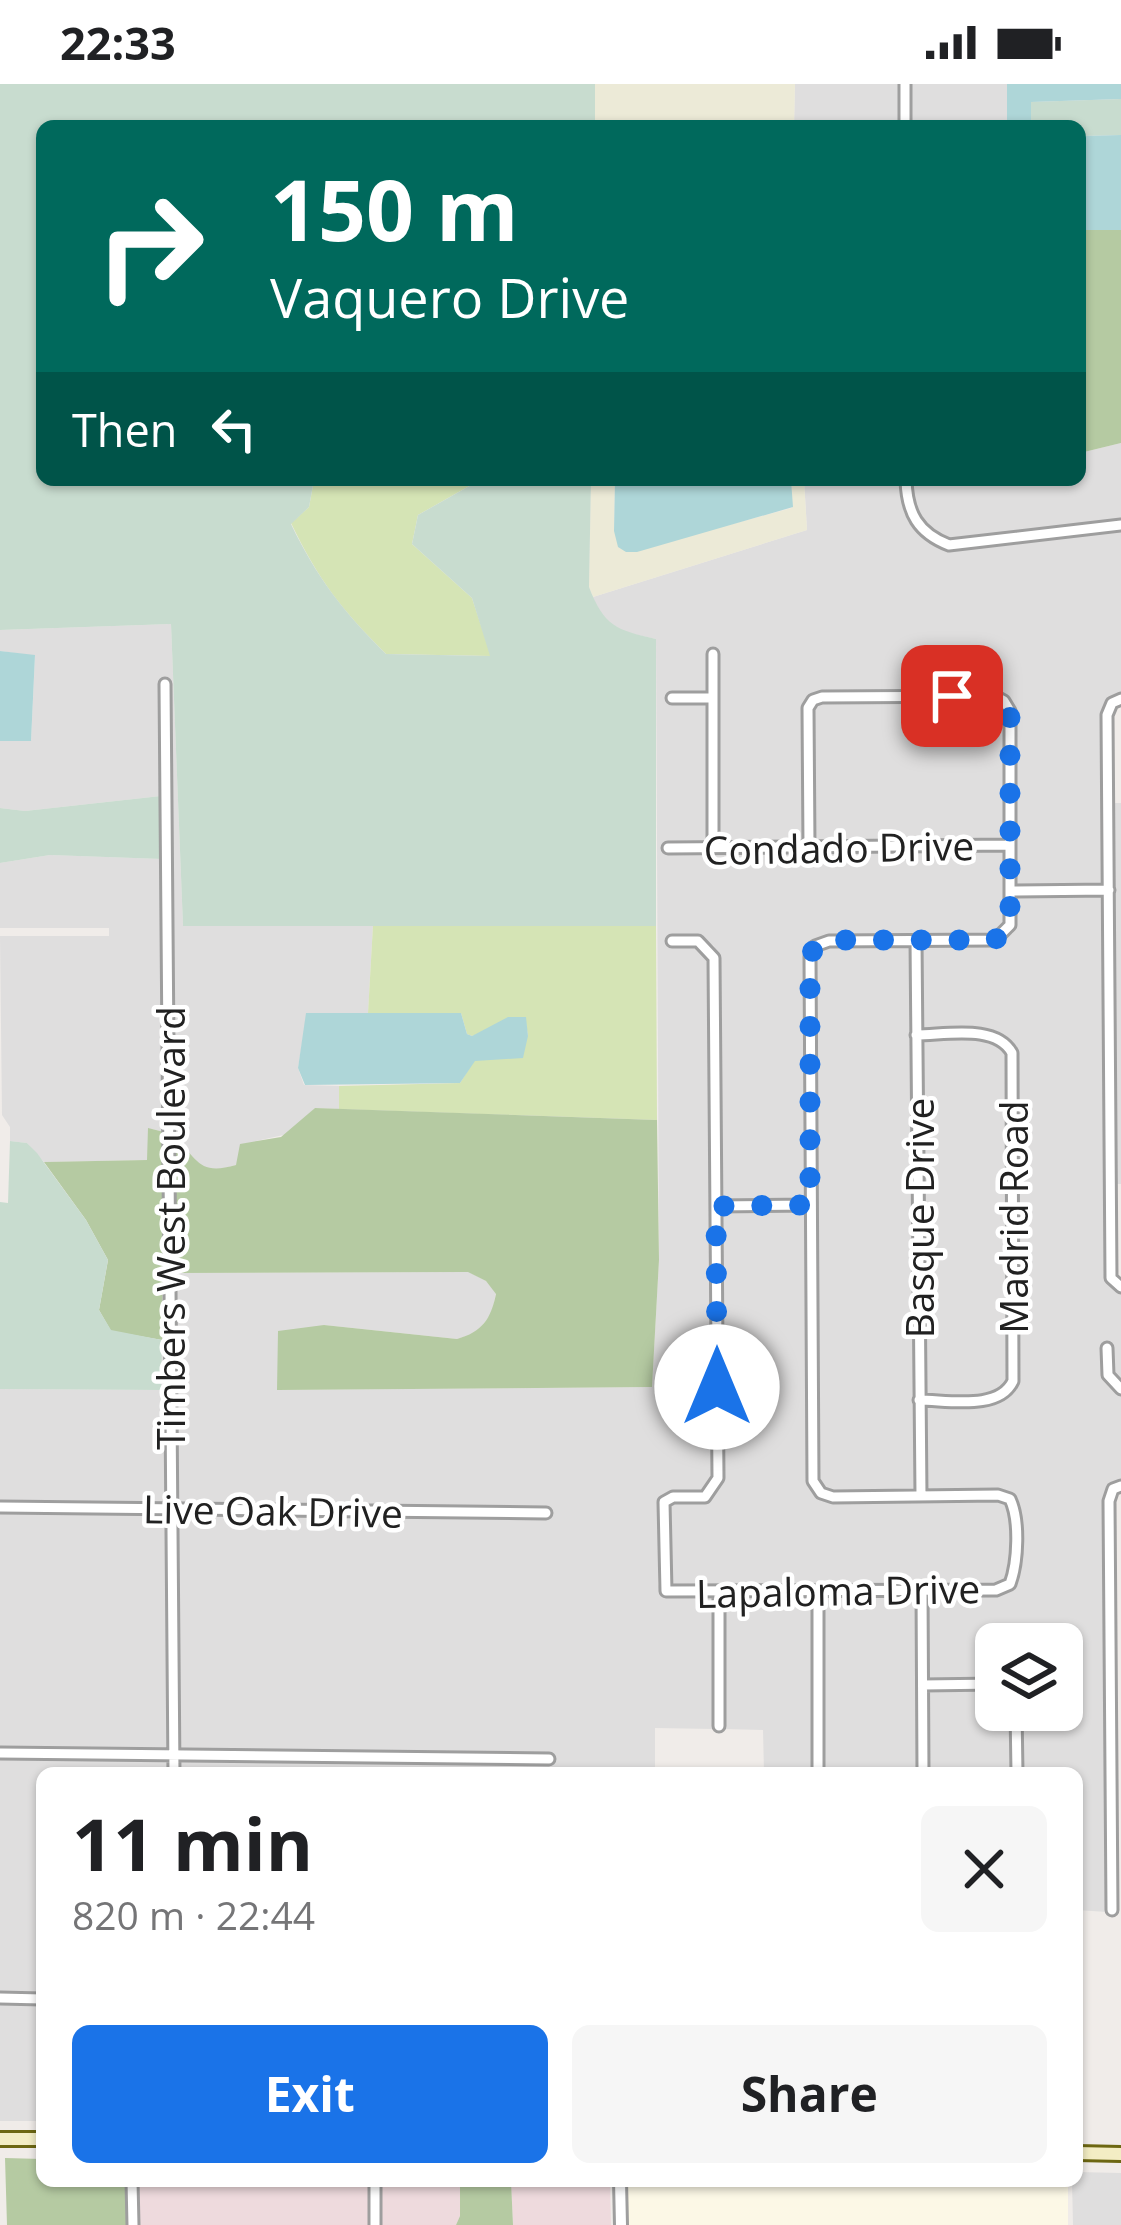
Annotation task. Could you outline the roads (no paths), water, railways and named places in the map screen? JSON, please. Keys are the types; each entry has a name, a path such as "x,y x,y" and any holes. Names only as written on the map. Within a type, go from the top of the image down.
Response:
{"main road":[{"path":"0,2139 36,2139"},
{"path":"1083,2153 1121,2154"}],"street":[{"path":"905,84 905,120"},
{"path":"906,486 916,523 930,538 950,545 1121,525"},
{"path":"712,654 713,848"},
{"name":"Timbers West Boulevard","path":"165,684 174,1767"},
{"path":"809,847 808,708 813,700 995,696 1004,700 1010,711 1011,891 1006,932 995,940 829,940 815,946 810,957 813,1481 821,1493 833,1497 921,1495"},
{"path":"672,698 712,698"},
{"path":"1121,699 1112,703 1108,716 1116,1188 1111,1278 1121,1287"},
{"path":"1108,799 1121,799"},
{"name":"Condado Drive","path":"668,848 1010,845"},
{"path":"1011,891 1109,890"},
{"name":"Basque Drive","path":"916,940 921,1495"},
{"path":"672,941 698,941 714,958 716,1206 810,1205"},
{"name":"Madrid Road","path":"916,1035 991,1035 1005,1040 1012,1053 1013,1382 1007,1393 994,1400 919,1400"},
{"name":"Lapaloma Drive","path":"716,1206 718,1478 705,1497 673,1496 664,1502 666,1591 996,1590 1010,1584 1015,1571 1015,1509 1010,1499 921,1495"},
{"path":"1108,1348 1108,1375 1121,1389"},
{"path":"1112,1910 1115,1578 1109,1501 1117,1487"},
{"name":"Live Oak Drive","path":"0,1507 546,1514"},
{"path":"922,1590 923,1767"},
{"path":"719,1592 719,1726"},
{"path":"818,1592 818,1767"},
{"path":"923,1685 975,1684"},
{"path":"1016,1731 1016,1767"},
{"path":"0,1753 549,1760"},
{"path":"0,1998 36,1999"},
{"path":"132,2187 134,2225"},
{"path":"375,2187 375,2225"},
{"path":"620,2187 621,2225"}],"water":[{"path":"1007,84 1121,84 1121,99 1031,102 1031,120 1007,120"},
{"path":"1121,135 1121,230 1086,230 1086,136"},
{"path":"615,486 791,486 793,507 637,552 618,547"},
{"path":"0,651 35,655 31,741 0,741"},
{"path":"306,1013 461,1013 467,1034 472,1036 508,1017 526,1017 528,1036 523,1058 475,1061 460,1083 305,1085 298,1068"}]}
